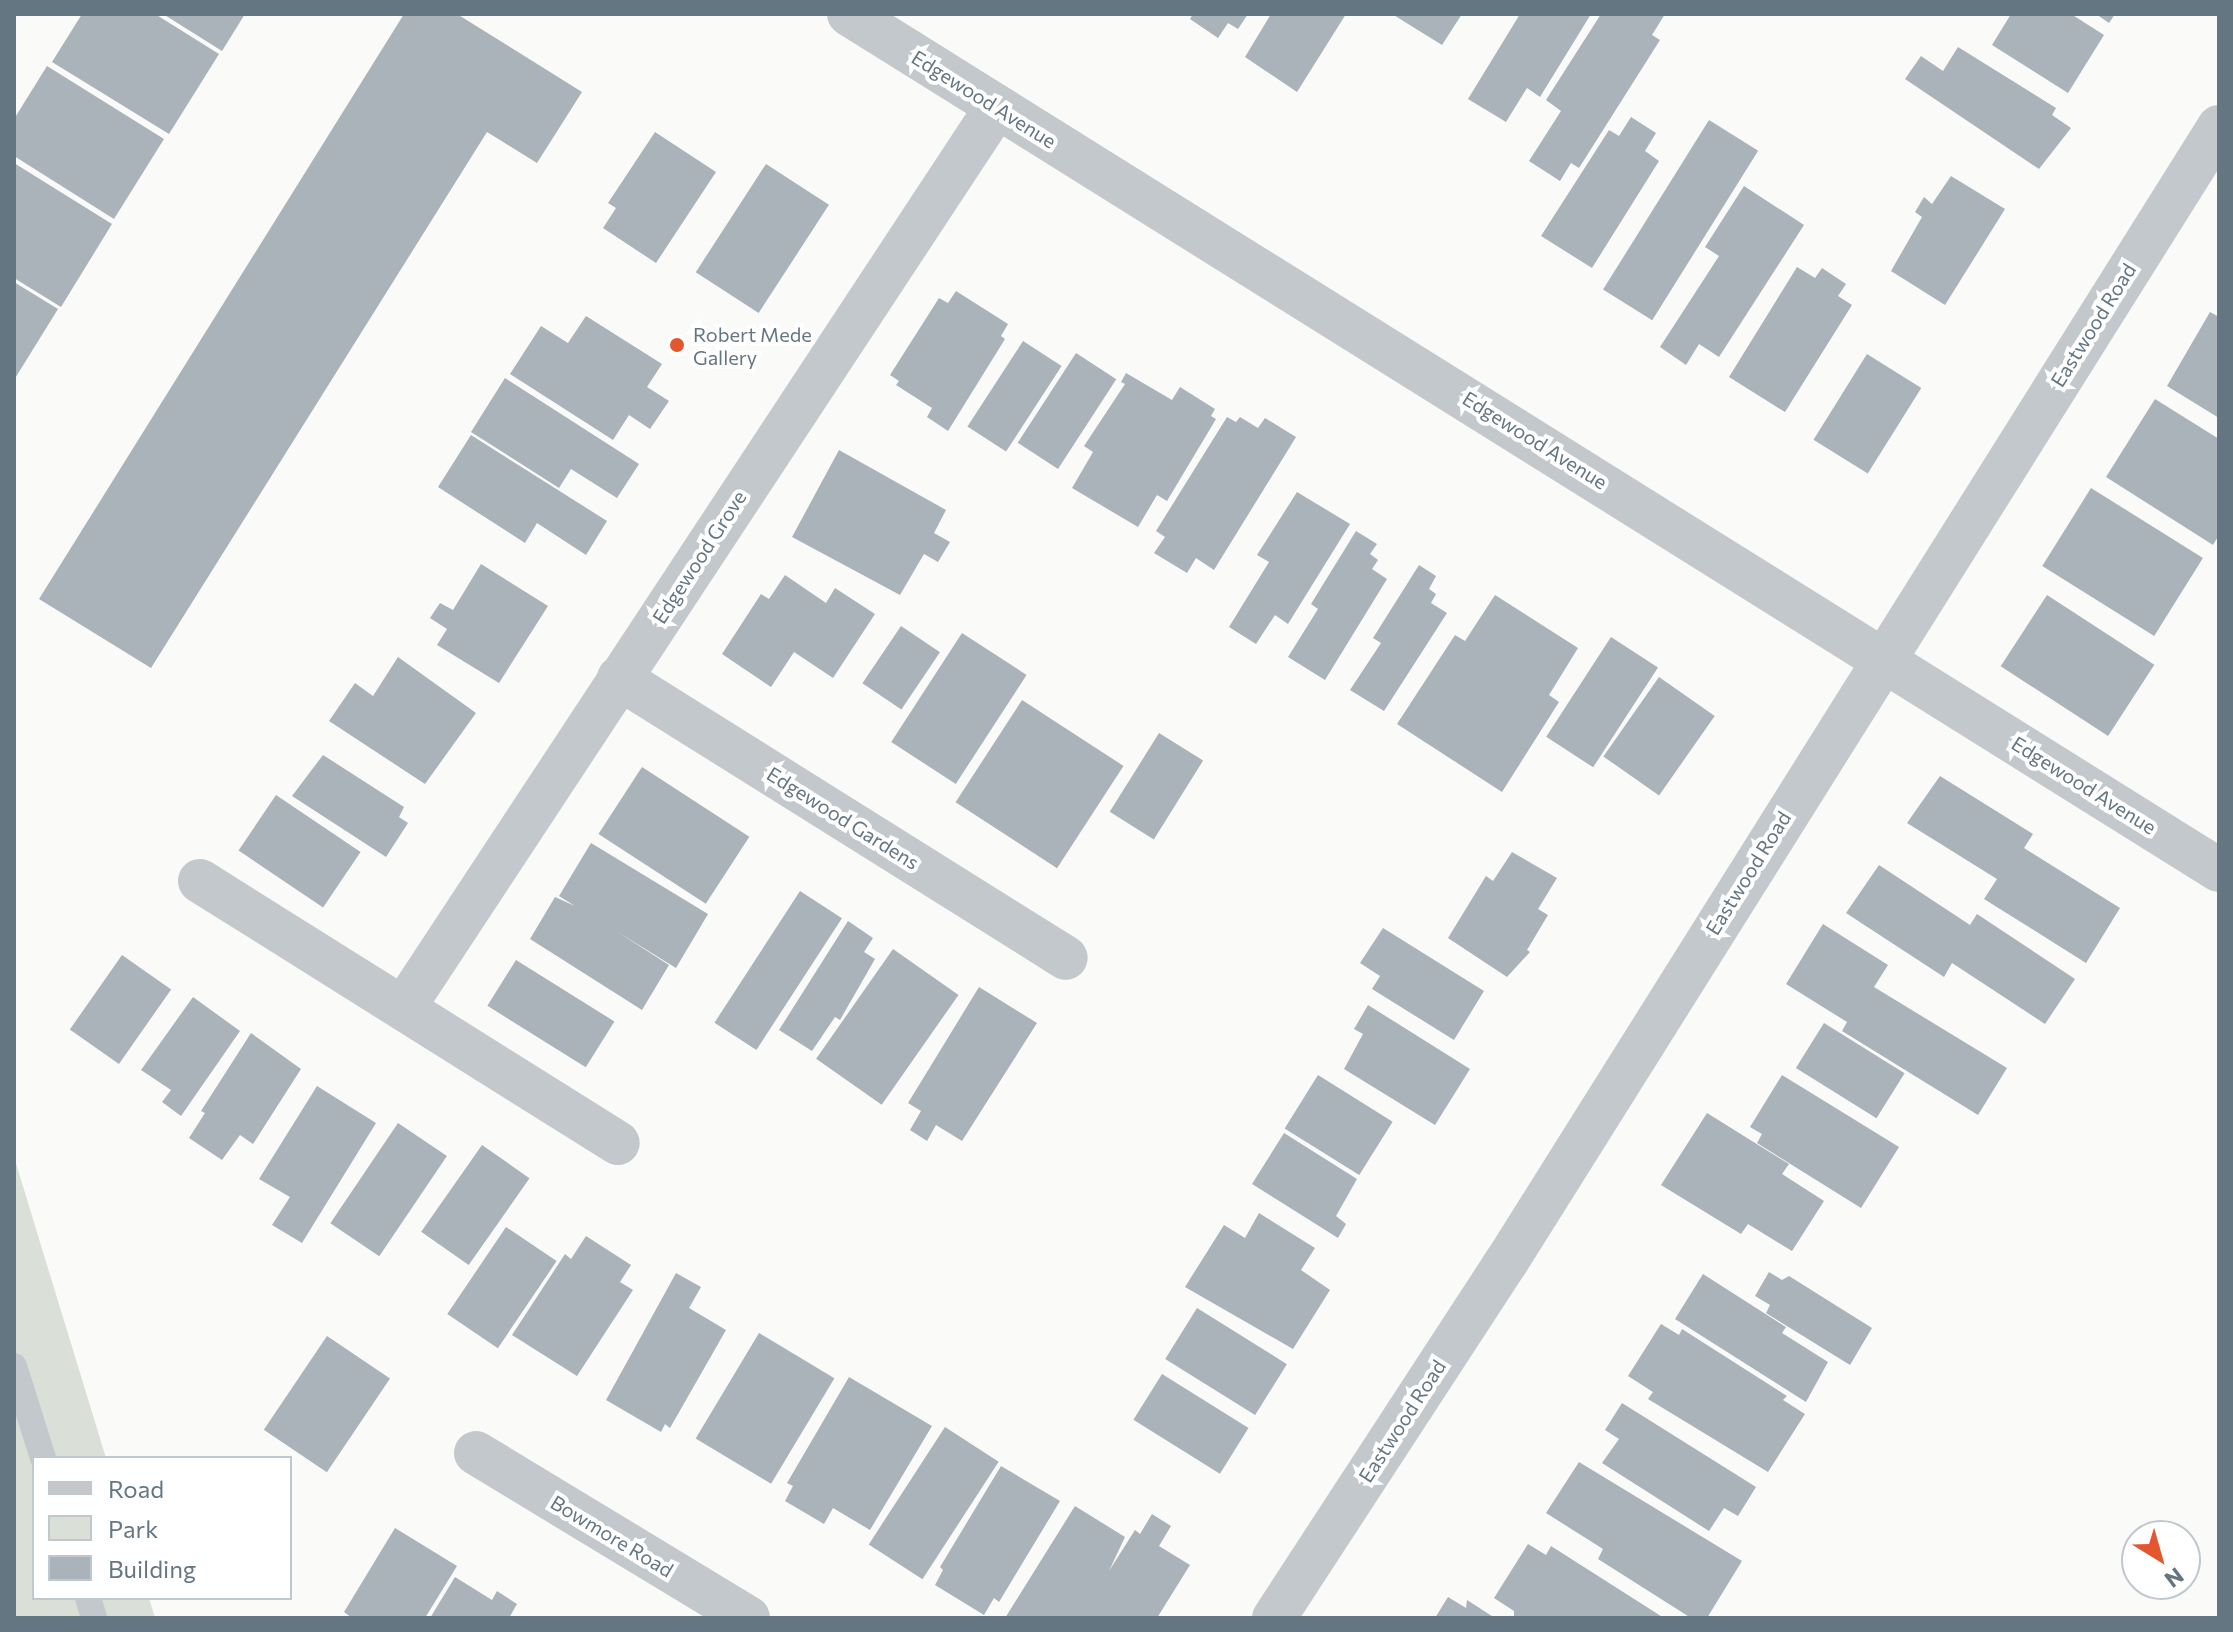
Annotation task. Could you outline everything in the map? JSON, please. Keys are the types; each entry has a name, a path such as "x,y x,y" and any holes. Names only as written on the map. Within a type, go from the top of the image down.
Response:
{"street":[{"name":"Edgewood Avenue","path":"849,14 2219,870"},
{"name":"Edgewood Grove","path":"404,1007 996,108"},
{"name":"Eastwood Road","path":"1274,1618 1507,1261 1882,658 2219,127"},
{"name":"Edgewood Gardens","path":"619,678 1066,958"},
{"path":"200,881 618,1143"},
{"name":"Bowmore Road","path":"476,1453 748,1618"}],"lane":[{"path":"14,1366 42,1456"}],"green space":[{"path":"14,1157 105,1456 32,1456 32,1600 150,1600 155,1618 14,1618"}],"building":[{"path":"82,14 155,14 219,54 169,134 52,62"},
{"path":"163,14 245,14 222,51"},
{"path":"404,14 457,14 582,92 537,163 487,132 151,668 39,599"},
{"path":"1193,14 1248,14 1238,29 1228,23 1218,38 1190,19"},
{"path":"1271,14 1346,14 1297,92 1245,57"},
{"path":"1392,14 1462,14 1442,45"},
{"path":"1520,14 1591,14 1540,97 1527,88 1506,122 1468,99"},
{"path":"1601,14 1665,14 1652,35 1660,40 1579,168 1571,163 1560,181 1529,161 1561,111 1546,100"},
{"path":"2011,14 2071,14 2104,35 2068,93 1992,45"},
{"path":"2096,14 2115,14 2109,23"},
{"path":"1958,47 2056,108 2052,115 2071,128 2039,169 1905,79 1921,56 1943,71"},
{"path":"47,66 164,139 114,219 14,156 14,119"},
{"path":"1631,117 1656,133 1645,151 1659,161 1592,268 1541,236 1609,130 1619,136"},
{"path":"1709,120 1758,151 1652,320 1603,290"},
{"path":"655,132 716,172 656,263 603,228 616,208 608,203"},
{"path":"14,163 112,224 61,307 14,278"},
{"path":"766,164 829,205 759,313 696,272"},
{"path":"1951,176 2005,209 1945,305 1891,271 1922,217 1915,212 1924,197 1932,204"},
{"path":"1744,186 1804,225 1719,357 1699,344 1686,365 1660,347 1719,256 1705,247"},
{"path":"1797,267 1815,278 1822,268 1846,284 1838,296 1852,305 1785,412 1729,377"},
{"path":"14,282 58,309 14,380"},
{"path":"956,291 1008,324 1001,336 1005,339 948,431 927,417 932,408 896,385 899,381 890,375 939,298 948,303"},
{"path":"2210,312 2219,317 2219,418 2167,386"},
{"path":"586,316 662,364 647,387 669,401 650,429 629,415 613,440 510,374 541,326 568,343"},
{"path":"1023,341 1062,366 1006,452 967,427"},
{"path":"1076,353 1116,379 1058,469 1018,443"},
{"path":"1867,354 1921,388 1868,474 1813,440"},
{"path":"1126,373 1172,400 1180,387 1215,409 1211,416 1216,419 1167,501 1157,495 1138,527 1072,488 1093,452 1084,446 1125,384 1121,382"},
{"path":"505,378 639,464 617,498 571,469 559,488 471,432"},
{"path":"2155,399 2219,439 2219,535 2213,545 2106,477"},
{"path":"1227,417 1236,422 1240,417 1258,428 1265,418 1296,437 1214,570 1196,558 1187,573 1154,553 1165,537 1156,531"},
{"path":"471,435 607,521 586,555 537,523 525,543 438,487"},
{"path":"839,450 946,510 934,533 950,542 938,562 924,554 900,595 792,537"},
{"path":"2091,488 2203,558 2154,636 2042,566"},
{"path":"1297,492 1350,524 1288,624 1275,615 1256,644 1229,627 1269,562 1257,555"},
{"path":"1356,531 1377,544 1370,554 1378,560 1372,569 1387,579 1325,680 1288,657 1318,609 1311,604"},
{"path":"481,564 548,606 499,683 437,645 447,629 430,618 440,603 453,610"},
{"path":"1419,565 1436,576 1429,589 1436,594 1431,603 1447,613 1384,711 1350,690 1381,643 1373,638"},
{"path":"785,575 826,603 835,588 875,614 833,678 794,652 771,687 722,654 761,594 769,599"},
{"path":"1495,595 1578,648 1549,695 1559,702 1502,792 1397,724 1455,635 1465,641"},
{"path":"2047,595 2154,665 2108,736 2001,666"},
{"path":"901,626 940,652 901,709 862,683"},
{"path":"962,633 1027,675 956,784 891,742"},
{"path":"1611,637 1658,667 1593,767 1546,737"},
{"path":"398,657 476,713 425,784 329,721 355,683 373,696"},
{"path":"1659,677 1715,716 1659,795 1603,756"},
{"path":"1022,700 1123,766 1057,868 956,802"},
{"path":"1159,733 1203,761 1154,839 1110,812"},
{"path":"323,755 404,807 399,817 408,823 386,857 292,796"},
{"path":"642,767 749,837 706,904 598,834"},
{"path":"1940,776 2033,834 2024,848 2120,908 2086,963 1984,899 1997,879 1907,823"},
{"path":"276,795 361,852 323,908 239,851"},
{"path":"591,843 708,914 676,968 616,931 669,965 642,1010 530,939 555,897 575,906 559,896"},
{"path":"1512,852 1557,878 1538,909 1548,915 1527,950 1530,952 1507,977 1448,938 1486,876 1493,881"},
{"path":"1879,865 1970,925 1977,914 2075,979 2045,1024 1952,963 1944,977 1846,913"},
{"path":"800,891 842,918 756,1050 714,1023"},
{"path":"848,921 873,938 864,952 875,959 840,1020 835,1017 812,1051 779,1030"},
{"path":"1823,924 1888,965 1874,987 2007,1068 1978,1115 1842,1031 1847,1022 1786,984"},
{"path":"1383,928 1484,991 1454,1040 1372,989 1380,976 1360,963"},
{"path":"893,949 959,995 882,1105 816,1059"},
{"path":"122,955 171,989 119,1064 70,1030"},
{"path":"516,960 614,1021 586,1067 487,1006"},
{"path":"979,987 1037,1023 962,1141 936,1125 927,1141 910,1130 921,1111 908,1103"},
{"path":"193,997 240,1031 181,1116 162,1102 171,1090 141,1070"},
{"path":"1368,1005 1470,1069 1435,1125 1344,1069 1363,1034 1354,1029"},
{"path":"1824,1023 1905,1073 1876,1118 1796,1068"},
{"path":"251,1033 301,1069 253,1144 240,1135 222,1160 189,1138 205,1113 201,1111"},
{"path":"1318,1075 1393,1122 1359,1175 1285,1128"},
{"path":"1782,1075 1899,1147 1861,1208 1757,1143 1762,1134 1750,1127"},
{"path":"317,1086 376,1123 302,1243 272,1225 290,1197 259,1179"},
{"path":"1707,1113 1789,1164 1782,1174 1824,1201 1792,1251 1748,1224 1741,1234 1661,1185"},
{"path":"398,1123 447,1156 379,1256 330,1223"},
{"path":"1284,1133 1357,1179 1336,1216 1346,1224 1338,1238 1252,1184"},
{"path":"482,1145 530,1178 469,1265 421,1232"},
{"path":"1259,1213 1315,1248 1301,1270 1330,1290 1293,1349 1185,1287 1224,1225 1245,1238"},
{"path":"506,1227 557,1261 498,1348 447,1314"},
{"path":"586,1236 631,1265 620,1282 633,1290 577,1376 512,1335 565,1254 571,1259"},
{"path":"1769,1272 1782,1280 1789,1276 1872,1328 1850,1365 1766,1313 1770,1305 1755,1296"},
{"path":"676,1273 701,1287 689,1308 726,1330 670,1428 665,1424 661,1432 606,1400"},
{"path":"1703,1274 1786,1327 1782,1333 1828,1362 1806,1402 1675,1319"},
{"path":"1197,1308 1287,1364 1255,1415 1165,1359"},
{"path":"1661,1324 1679,1335 1682,1329 1787,1396 1783,1400 1805,1414 1768,1472 1648,1399 1653,1392 1628,1376"},
{"path":"759,1333 834,1378 771,1484 696,1438"},
{"path":"327,1336 390,1378 327,1472 264,1430"},
{"path":"1162,1374 1249,1428 1220,1474 1133,1420"},
{"path":"849,1377 932,1426 870,1530 833,1508 824,1524 785,1501 793,1486 787,1483"},
{"path":"1622,1403 1756,1487 1738,1516 1724,1508 1709,1531 1602,1463 1619,1439 1605,1430"},
{"path":"945,1427 999,1462 922,1579 869,1544"},
{"path":"1579,1462 1742,1561 1707,1618 1691,1618 1598,1559 1603,1549 1546,1513"},
{"path":"1001,1466 1060,1501 999,1602 994,1598 984,1615 935,1585 943,1570 940,1567"},
{"path":"1075,1506 1125,1537 1109,1571 1135,1530 1140,1534 1152,1514 1171,1526 1159,1546 1190,1565 1157,1618 1005,1618"},
{"path":"395,1528 457,1566 425,1618 352,1618 344,1612"},
{"path":"1528,1544 1546,1555 1551,1546 1664,1618 1514,1618 1514,1611 1494,1598"},
{"path":"455,1577 492,1600 497,1591 517,1604 509,1618 430,1618"},
{"path":"1448,1597 1466,1608 1467,1600 1495,1618 1435,1618"}],"place":[{"name":"Robert Mede Gallery","path":"677,345"}]}
